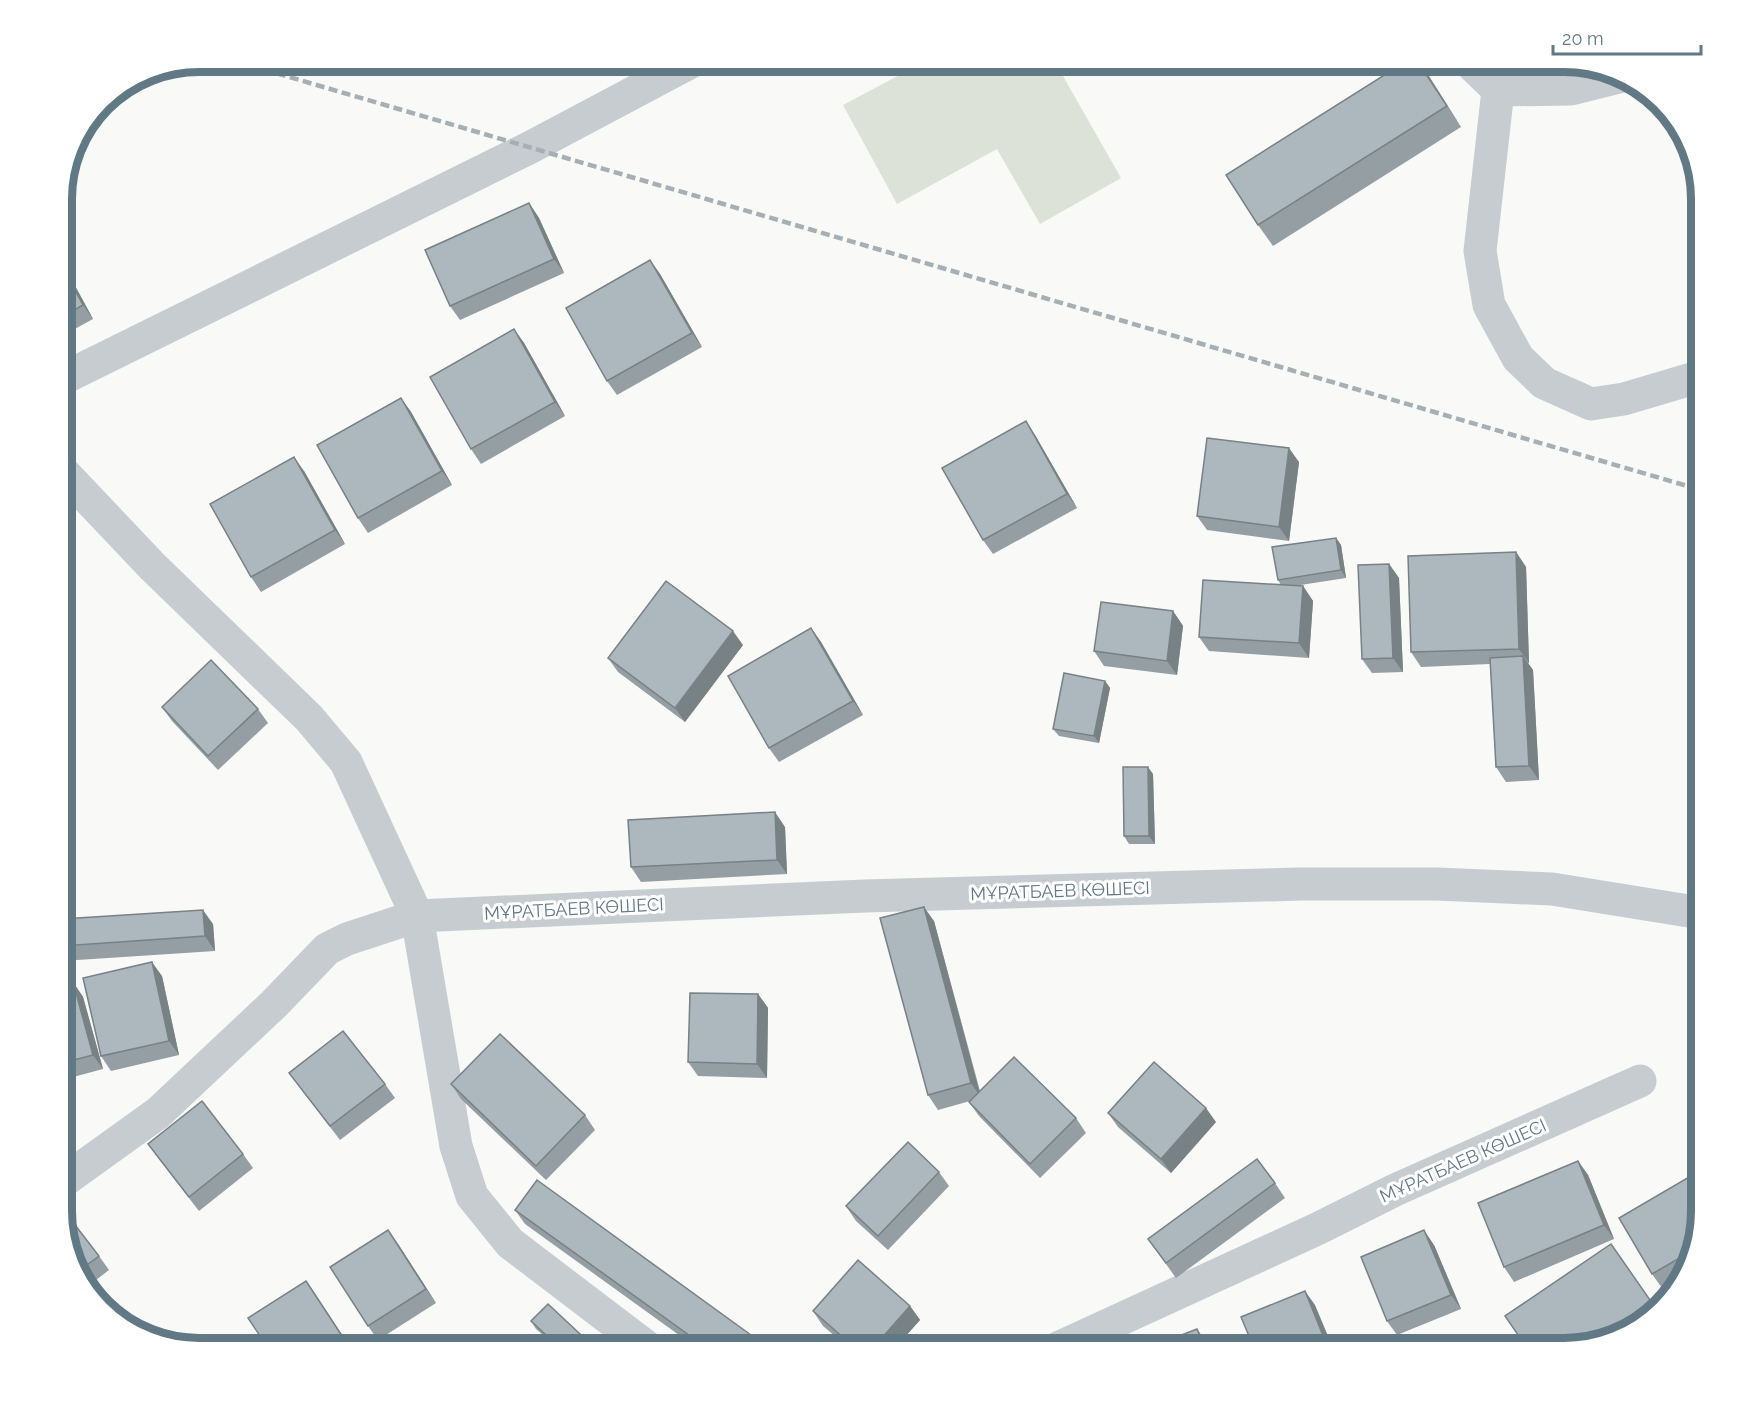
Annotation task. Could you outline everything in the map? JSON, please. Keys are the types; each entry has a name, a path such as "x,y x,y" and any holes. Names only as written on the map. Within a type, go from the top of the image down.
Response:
{"street":[{"path":"72,374 531,147 672,72"},
{"path":"1479,72 1498,90 1570,89 1607,80"},
{"path":"1498,90 1480,251 1489,305 1518,358 1544,383 1591,404 1624,399 1691,379"},
{"path":"72,482 152,566 309,718 346,762 417,916 456,1146 472,1196 510,1243 635,1338"},
{"name":"МҰРАТБАЕВ КӨШЕСІ","path":"72,1175 159,1113 274,1004 327,949 347,939 417,916 865,896 1302,884 1437,884 1552,889 1691,911"},
{"name":"МҰРАТБАЕВ КӨШЕСІ","path":"1080,1338 1317,1229 1395,1190 1640,1080"}],"shaded area":[{"path":"905,72 1061,72 1121,178 1040,224 997,149 897,204 843,105"}],"building":[{"path":"1389,72 1425,72 1447,106 1258,225 1226,175"},
{"path":"529,203 554,259 450,306 425,250"},
{"path":"650,260 692,333 607,381 566,308"},
{"path":"72,285 83,305 72,311"},
{"path":"514,329 555,402 471,449 430,377"},
{"path":"401,398 442,471 358,518 317,445"},
{"path":"1026,421 1067,494 983,540 942,468"},
{"path":"1207,438 1289,448 1279,527 1197,516"},
{"path":"294,457 335,530 251,577 210,504"},
{"path":"1336,538 1341,570 1278,580 1272,547"},
{"path":"1516,552 1519,649 1411,652 1408,556"},
{"path":"1389,564 1393,658 1362,659 1358,565"},
{"path":"1203,580 1303,586 1299,643 1199,637"},
{"path":"666,581 733,631 675,708 608,658"},
{"path":"1101,602 1173,611 1167,661 1094,651"},
{"path":"811,628 853,701 769,748 728,676"},
{"path":"1523,656 1529,766 1496,767 1490,658"},
{"path":"211,660 258,709 208,756 162,707"},
{"path":"1064,673 1105,681 1094,736 1053,729"},
{"path":"1123,767 1148,767 1149,836 1124,836"},
{"path":"775,812 777,860 631,867 628,820"},
{"path":"924,907 971,1083 928,1095 880,918"},
{"path":"203,910 205,936 72,945 72,918"},
{"path":"152,962 169,1041 101,1056 83,978"},
{"path":"72,982 93,1055 72,1060"},
{"path":"690,993 758,994 757,1064 688,1062"},
{"path":"343,1031 385,1084 330,1126 289,1073"},
{"path":"500,1034 585,1115 536,1166 451,1084"},
{"path":"1014,1057 1076,1118 1030,1164 969,1102"},
{"path":"1154,1062 1206,1108 1161,1159 1108,1113"},
{"path":"202,1101 243,1154 189,1197 148,1144"},
{"path":"908,1142 939,1172 878,1236 846,1206"},
{"path":"1257,1159 1275,1183 1166,1263 1148,1239"},
{"path":"1578,1161 1604,1225 1504,1267 1478,1203"},
{"path":"1691,1176 1690,1228 1682,1256 1652,1274 1619,1218"},
{"path":"537,1180 755,1338 693,1338 515,1210"},
{"path":"72,1221 99,1256 85,1266 76,1244"},
{"path":"388,1230 426,1289 368,1326 330,1267"},
{"path":"1424,1230 1451,1295 1387,1321 1361,1257"},
{"path":"1611,1244 1652,1303 1628,1321 1613,1328 1589,1336 1573,1338 1520,1338 1505,1316"},
{"path":"858,1260 910,1306 882,1338 844,1338 813,1311"},
{"path":"306,1281 343,1338 261,1338 248,1318"},
{"path":"1305,1291 1324,1338 1250,1338 1241,1317"},
{"path":"548,1304 584,1338 549,1338 531,1321"},
{"path":"1197,1329 1201,1338 1174,1338"}],"railway":[{"path":"272,72 1691,487"}]}
